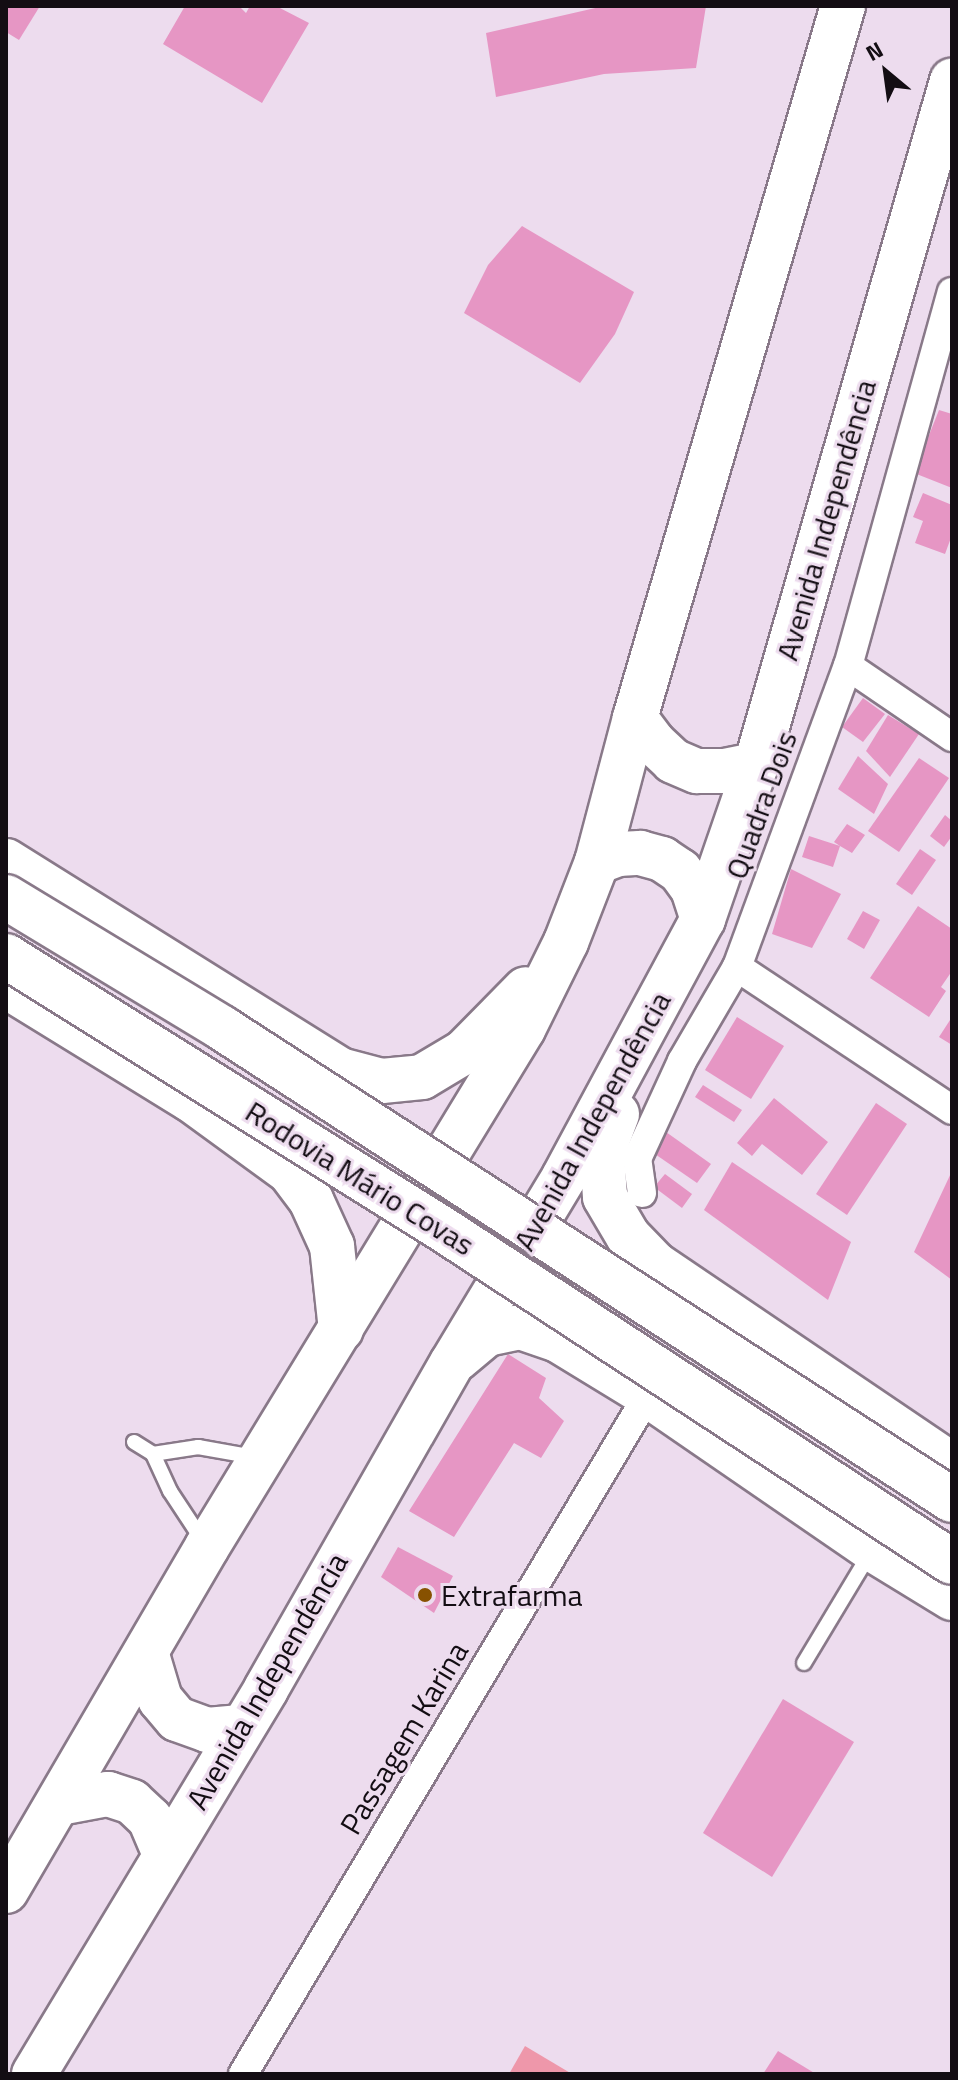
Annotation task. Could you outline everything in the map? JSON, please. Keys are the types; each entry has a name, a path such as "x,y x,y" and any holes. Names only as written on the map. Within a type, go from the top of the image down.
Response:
{"main road":[{"path":"6,1891 147,1655 207,1547 264,1459 523,1029 566,942 597,862 635,718 843,6"},
{"name":"Avenida Independência","path":"34,2074 564,1177 703,919 756,765 952,81"},
{"path":"635,718 673,761 697,771 724,771 756,765"},
{"path":"597,862 618,854 640,853 662,859 680,871 693,889 703,919"},
{"path":"6,861 340,1070 382,1081 422,1077 464,1052 504,1014 566,942"},
{"name":"Rodovia Mário Covas","path":"6,897 222,1028 952,1500"},
{"name":"Rodovia Mário Covas","path":"6,956 441,1228 952,1562"},
{"path":"6,986 190,1099 290,1172 311,1200 332,1246 341,1330"},
{"path":"658,1005 602,1154 605,1197 617,1223 655,1264 952,1465"},
{"path":"452,1363 487,1334 520,1327 558,1340 648,1395 872,1549 952,1598"},
{"path":"147,1655 160,1699 177,1719 207,1730 241,1727"},
{"path":"59,1803 108,1794 132,1802 150,1819 165,1855"}],"street":[{"name":"Quadra Dois","path":"642,1193 637,1159 682,1061 737,967 848,666 942,375 952,292"},
{"path":"848,666 952,737"},
{"path":"737,967 952,1110"},
{"name":"Passagem Karina","path":"243,2074 648,1395"}],"lane":[{"path":"134,1442 153,1454 170,1491 207,1547"},
{"path":"153,1454 198,1447 264,1459"},
{"path":"804,1663 872,1549"}],"shaded area":[{"path":"525,2046 572,2074 509,2074"}],"building":[{"path":"6,6 40,6 19,40 6,32"},
{"path":"185,6 239,6 246,13 250,6 276,6 309,23 262,103 163,44"},
{"path":"604,6 706,6 696,68 604,74 496,97 486,33"},
{"path":"522,226 634,292 615,334 580,383 464,313 488,265"},
{"path":"939,410 952,414 952,488 914,473"},
{"path":"923,493 952,505 952,535 945,554 915,543 923,521 913,517"},
{"path":"863,698 885,714 863,742 842,727"},
{"path":"888,715 919,734 890,777 866,751"},
{"path":"858,756 888,784 874,814 838,789"},
{"path":"919,758 949,778 899,852 868,831"},
{"path":"945,815 952,821 952,836 944,847 930,836"},
{"path":"847,824 865,835 852,853 834,842"},
{"path":"809,836 840,846 833,867 802,857"},
{"path":"920,849 936,860 912,895 896,884"},
{"path":"791,869 841,894 812,948 772,934"},
{"path":"918,906 952,929 952,971 941,987 946,991 929,1017 870,978"},
{"path":"863,911 880,920 864,949 847,939"},
{"path":"737,1017 784,1046 751,1099 705,1070"},
{"path":"952,1017 952,1045 939,1037"},
{"path":"703,1085 742,1110 734,1122 695,1097"},
{"path":"774,1098 828,1142 802,1175 762,1144 752,1156 737,1143"},
{"path":"876,1103 907,1124 847,1215 816,1194"},
{"path":"666,1132 711,1164 697,1183 652,1152"},
{"path":"732,1162 851,1242 828,1300 704,1210"},
{"path":"952,1171 952,1280 914,1252"},
{"path":"665,1174 692,1194 682,1208 654,1187"},
{"path":"508,1354 546,1378 539,1398 564,1421 541,1458 514,1443 454,1537 409,1511"},
{"name":"Extrafarma","path":"398,1547 453,1576 434,1613 381,1577"},
{"path":"783,1699 854,1742 772,1877 703,1833"},
{"path":"778,2051 816,2074 763,2074"}],"place":[{"name":"Extrafarma","path":"425,1595"}]}
